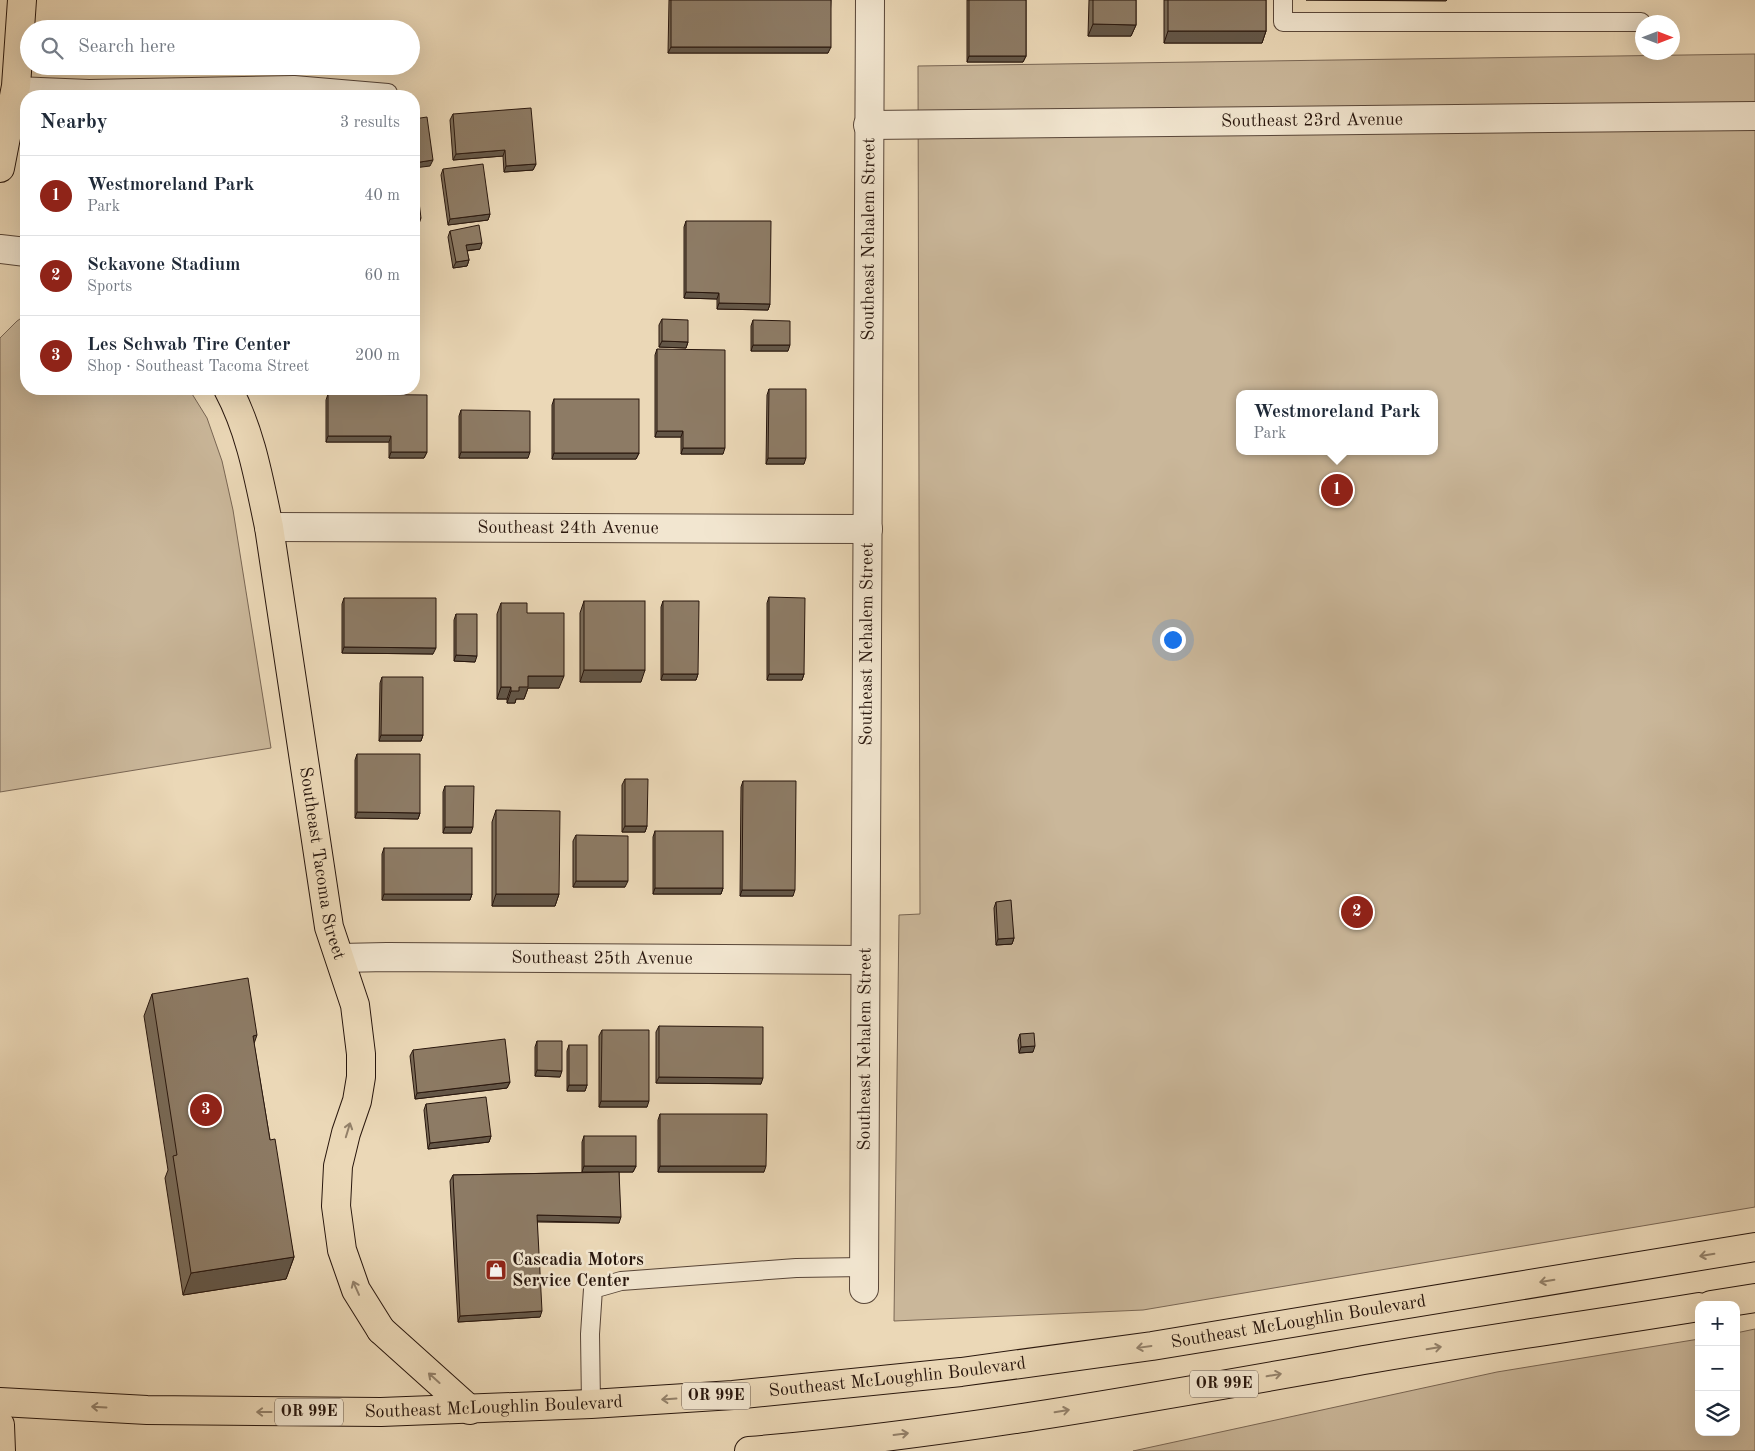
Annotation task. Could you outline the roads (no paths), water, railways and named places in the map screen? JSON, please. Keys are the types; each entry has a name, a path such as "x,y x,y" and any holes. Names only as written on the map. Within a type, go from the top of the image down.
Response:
{"main road":[{"path":"0,168 11,114 8,86 22,0"},
{"path":"11,114 20,134"},
{"name":"Southeast Tacoma Street","path":"231,395 248,434 269,528 329,927 355,1004 361,1054 361,1077 357,1101 346,1133 338,1166 336,1206 342,1250 356,1290 381,1330 470,1410"},
{"name":"Southeast McLoughlin Boulevard","path":"0,1402 148,1410 381,1412 470,1410 733,1395 971,1371 1152,1346 1755,1248"},
{"path":"1736,1301 1755,1298"},
{"name":"OR 99E","path":"748,1451 957,1427 1179,1392 1416,1351 1695,1308"},
{"path":"0,1425 1,1451"},
{"path":"918,1451 957,1427"}],"street":[{"name":"Southeast Nehalem Street","path":"864,1278 870,0"},
{"name":"Southeast 23rd Avenue","path":"868,125 1755,116"},
{"path":"0,250 20,252"},
{"name":"Southeast 24th Avenue","path":"269,528 868,529"},
{"name":"Southeast 25th Avenue","path":"340,958 865,960"}],"lane":[{"path":"1283,0 1283,22 1635,22"},
{"path":"8,86 89,89 294,85 353,90"},
{"path":"591,1404 590,1334 593,1289 621,1281 796,1268 864,1278"}],"place":[{"name":"Westmoreland Park","path":"1337,490"},
{"name":"Sckavone Stadium","path":"1357,912"},
{"name":"Les Schwab Tire Center","path":"206,1110"},
{"name":"Cascadia Motors Service Center","path":"496,1270"}]}
